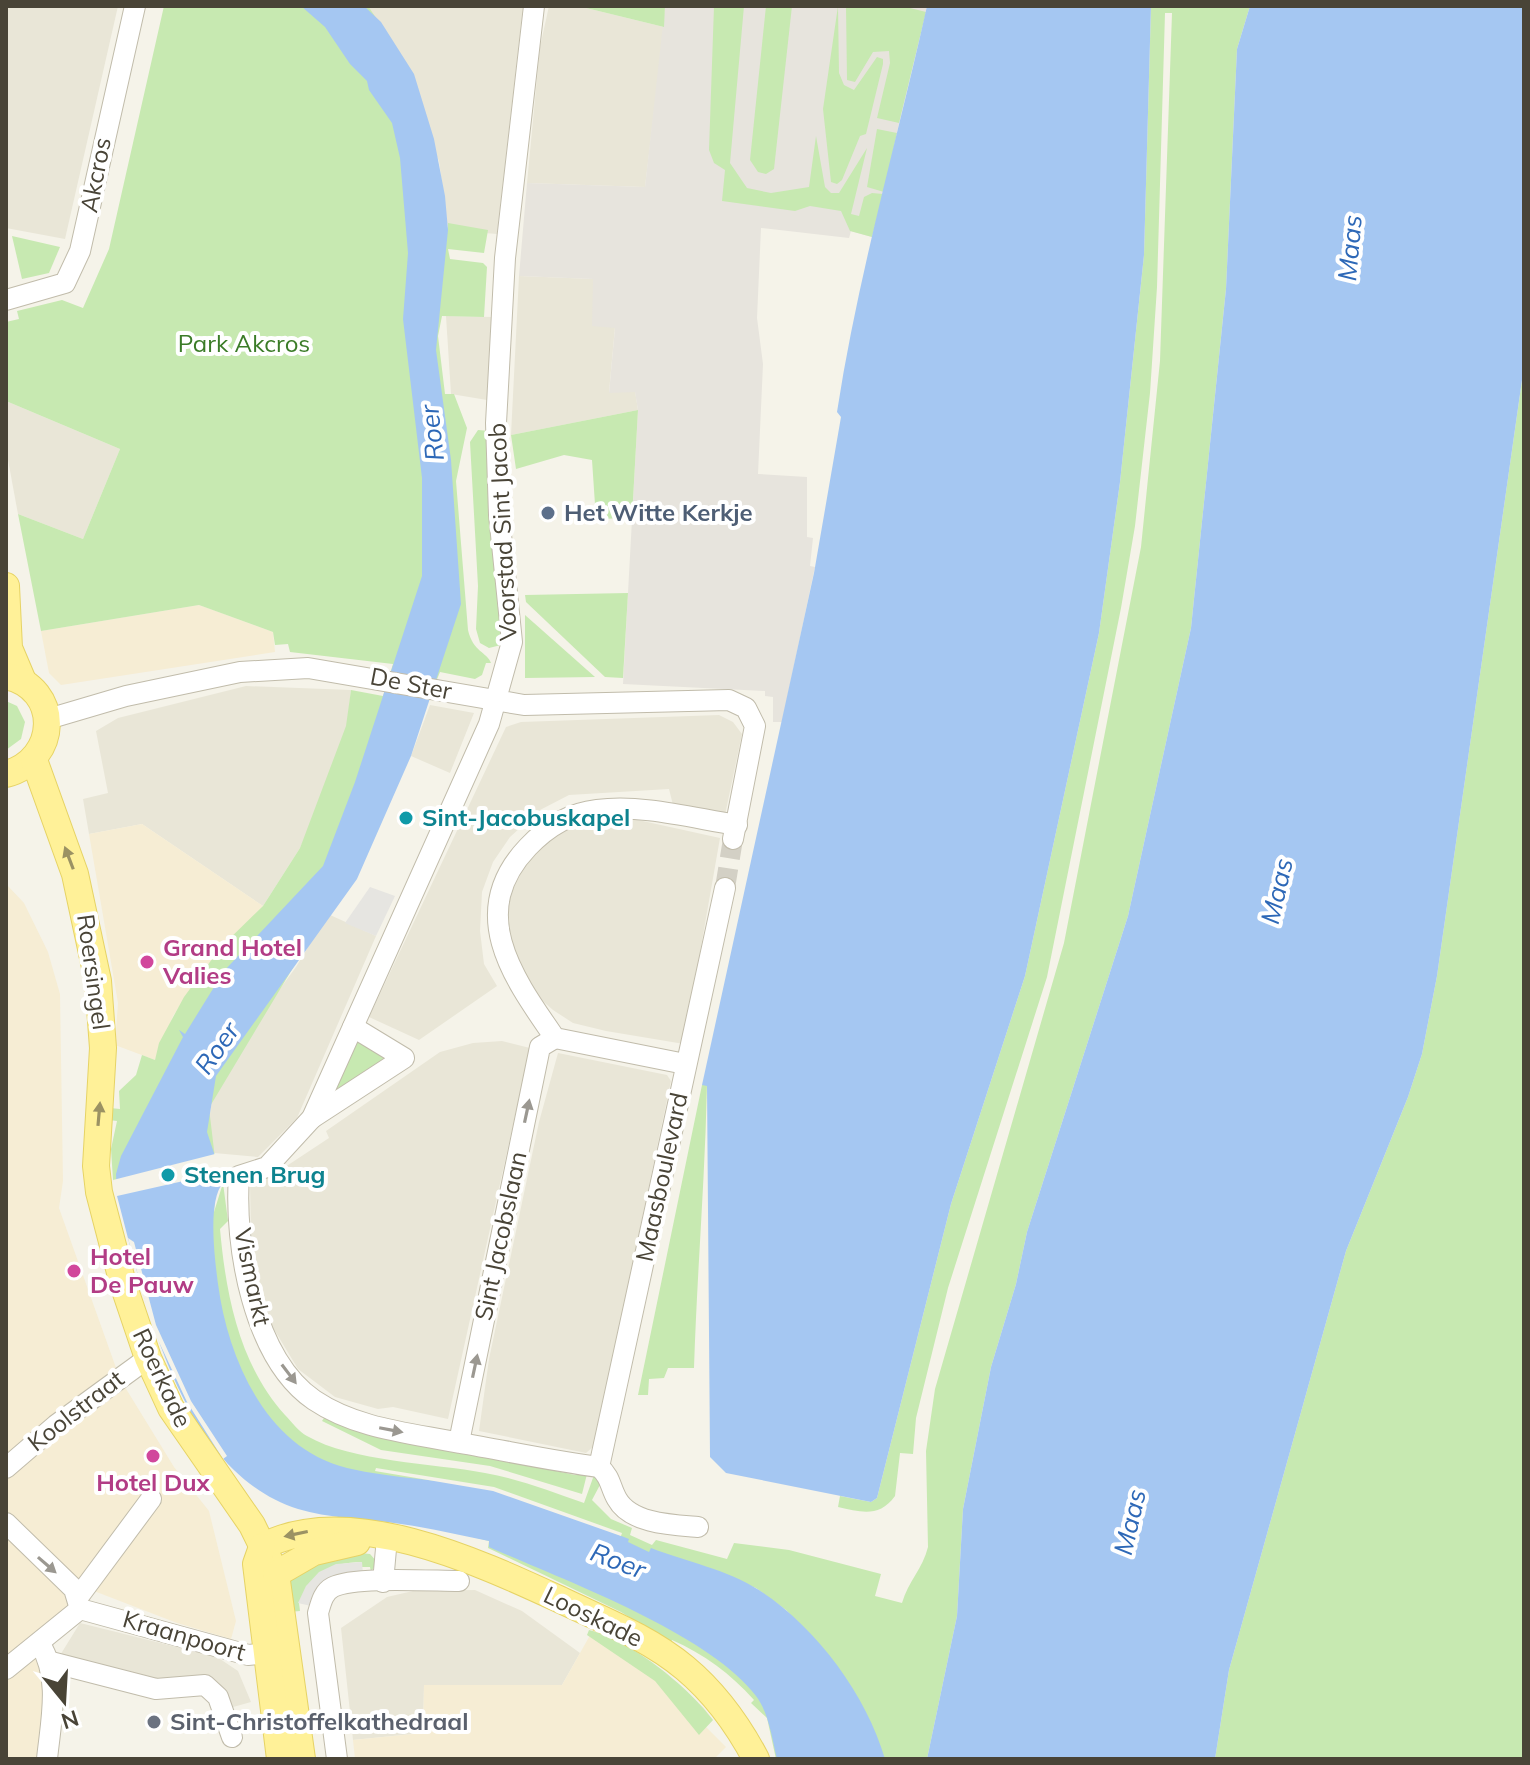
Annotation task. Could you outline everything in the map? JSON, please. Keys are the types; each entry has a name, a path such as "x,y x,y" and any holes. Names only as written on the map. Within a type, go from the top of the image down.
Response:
{"main road":[{"path":"6,586 14,678 39,695 48,719 45,742 34,760 6,774"},
{"name":"Roersingel","path":"34,760 75,874 98,981 103,1048 97,1136 99,1192"},
{"name":"Roerkade","path":"99,1192 123,1284 148,1358 171,1408 252,1525 276,1574 278,1653"},
{"name":"Looskade","path":"262,1547 286,1535 310,1531 387,1538 456,1553 613,1624 662,1651 708,1689 754,1758"},
{"name":"Looskade","path":"276,1574 300,1559 334,1545 387,1538"},
{"path":"262,1547 256,1564 302,1759"},
{"path":"278,1653 280,1759"}],"street":[{"name":"Akcros","path":"6,300 65,283 80,251 108,112 135,6"},
{"name":"Voorstad Sint Jacob","path":"312,1118 497,701 512,642 499,515 496,423 503,287 534,6"},
{"name":"De Ster","path":"48,719 126,696 240,672 308,668 368,675 524,705 729,700 746,708 755,726 735,832 629,808 595,810 566,818 542,832 519,856 500,900 500,939 515,980 555,1038"},
{"name":"Maasboulevard","path":"599,1467 725,888"},
{"name":"Voorstad Sint Jacob","path":"239,1176 267,1167 312,1118 404,1058 353,1027"},
{"path":"555,1038 685,1064"},
{"name":"Sint Jacobslaan","path":"459,1442 540,1047 555,1038"},
{"name":"Vismarkt","path":"239,1176 240,1222 253,1302 268,1345 293,1381 314,1400 369,1425 599,1467"},
{"name":"Koolstraat","path":"6,1468 56,1425 148,1358"},
{"path":"599,1467 609,1475 617,1499 626,1508 660,1524 698,1527"},
{"path":"6,1669 40,1644 80,1602 151,1499"},
{"path":"6,1523 80,1602"},
{"path":"383,1582 387,1538"},
{"path":"337,1759 318,1613 324,1595 340,1585 459,1581"},
{"name":"Kraanpoort","path":"80,1602 248,1655 278,1653"},
{"path":"40,1644 51,1662 53,1687 47,1759"},
{"path":"51,1662 156,1689 205,1685 218,1697 232,1737"}],"shaded area":[{"path":"6,6 118,6 65,239 6,228"},
{"path":"364,6 523,6 497,234 448,230 439,161"},
{"path":"549,6 578,6 664,27 645,187 527,183 540,47"},
{"path":"665,6 927,6 872,237 851,231 849,238 761,228 757,318 763,364 758,474 807,477 807,537 813,538 810,566 815,567 782,722 773,722 773,697 765,696 765,691 623,684 638,410 635,392 609,393 615,328 592,326 593,279 519,276 527,183 645,187"},
{"path":"519,276 593,279 615,327 609,392 635,391 638,410 511,435"},
{"path":"446,316 492,317 487,400 451,394"},
{"path":"6,401 120,449 83,539 18,514 6,449"},
{"path":"199,605 273,632 275,652 61,685 49,673 41,631"},
{"path":"246,686 351,690 347,726 311,824 300,848 263,906 142,824 89,834 83,799 108,793 96,731 118,718"},
{"path":"430,705 474,713 450,773 411,756"},
{"path":"719,715 733,722 742,734 725,815 673,805 669,789 569,795 540,810 510,837 493,862 482,892 480,931 484,964 497,986 419,1040 369,1017 506,727 521,722"},
{"path":"598,818 629,818 720,838 684,1044 573,1023 529,989 507,931 509,899 521,870 537,850 559,832"},
{"path":"142,824 263,906 204,969 173,1016 155,1060 115,1045 118,1003 89,834"},
{"path":"6,884 24,903 48,952 60,994 63,1181 59,1208 120,1379 174,1467 209,1511 236,1621 231,1639 177,1623 94,1591 39,1638 50,1672 43,1759 6,1759"},
{"path":"370,887 395,896 376,936 345,923"},
{"path":"328,914 376,936 297,1118 258,1157 214,1153 207,1132 216,1076 296,967"},
{"path":"502,1041 530,1048 448,1419 393,1407 378,1409 335,1397 298,1369 266,1316 251,1236 250,1184 276,1173 329,1138 326,1131 440,1052 473,1043"},
{"path":"558,1053 667,1075 671,1081 594,1446 586,1453 479,1431 489,1359 539,1122"},
{"path":"362,1562 363,1574 311,1606 298,1603 306,1586 319,1572 336,1564"},
{"path":"475,1590 522,1611 580,1653 562,1685 424,1685 423,1733 353,1740 341,1628 387,1597 413,1591"},
{"path":"80,1623 217,1657 238,1671 251,1702 226,1709 215,1682 164,1683 59,1657"},
{"path":"593,1630 636,1653 677,1683 713,1720 706,1727 726,1747 714,1759 355,1759 353,1740 423,1733 424,1685 562,1685"}],"green space":[{"name":"Park Akcros","path":"164,6 368,6 403,58 448,230 448,223 488,230 484,253 448,249 450,259 483,263 487,267 484,317 442,316 438,336 445,394 454,394 467,428 456,481 468,630 473,643 491,663 486,663 482,675 475,679 440,672 357,874 309,941 209,1108 217,1175 214,1212 223,1183 228,1221 220,1229 226,1279 238,1328 256,1374 269,1395 298,1429 325,1445 369,1456 498,1476 584,1503 594,1475 601,1483 592,1500 611,1519 632,1528 630,1535 652,1545 656,1540 727,1559 734,1543 789,1550 881,1574 875,1596 902,1603 928,1547 926,1451 935,1389 1064,943 1141,547 1160,361 1172,13 1165,13 1157,287 1150,393 1135,526 1047,977 948,1288 916,1418 913,1454 900,1453 895,1496 883,1508 862,1512 838,1507 840,1496 871,1502 877,1498 951,1204 1025,976 1099,633 1120,482 1144,255 1151,6 1250,6 1237,49 1226,289 1191,628 1128,916 1027,1232 1016,1284 991,1367 963,1509 957,1616 927,1759 885,1759 828,1655 786,1610 756,1588 677,1558 873,1759 776,1759 767,1718 751,1703 754,1700 726,1673 695,1652 672,1640 671,1643 621,1612 488,1548 489,1541 449,1531 298,1506 113,1180 111,1149 117,1121 109,1120 110,1108 120,1109 119,1091 136,1075 142,1055 155,1060 159,1043 184,997 221,947 263,906 300,848 346,726 351,690 383,696 393,664 290,652 288,644 275,645 273,632 199,605 41,631 18,514 83,539 120,449 6,401 6,322 19,319 17,311 62,300 83,308 109,249"},
{"path":"578,6 665,6 664,27"},
{"path":"714,6 744,6 730,163 747,188 771,193 809,187 816,136 825,187 831,193 839,193 867,148 851,214 859,216 864,197 872,193 883,194 872,237 850,231 841,211 810,206 795,211 722,201 725,170 714,163 709,150"},
{"path":"766,6 792,6 774,169 766,174 758,172 750,160"},
{"path":"838,6 839,73 844,85 854,90 877,57 883,59 883,64 866,134 860,136 842,180 837,184 831,182 823,109"},
{"path":"846,6 902,6 926,12 899,123 877,118 890,63 889,51 873,52 855,82 847,80"},
{"path":"877,129 897,133 884,192 867,187"},
{"path":"12,236 60,247 49,273 22,279"},
{"path":"1524,366 1524,1759 1215,1759 1229,1670 1346,1251 1408,1097 1422,1054 1437,976"},
{"path":"638,410 632,518 596,519 592,460 564,455 516,469 511,435"},
{"path":"478,430 490,431 502,629 501,645 489,648 480,643 476,629 478,586 470,442"},
{"path":"628,593 623,678 605,677 526,602 525,595"},
{"path":"525,615 595,677 525,678"},
{"path":"6,701 17,706 25,722 21,739 6,750"},
{"path":"357,1037 391,1057 330,1097"},
{"path":"702,1085 707,1085 705,1156 694,1368 668,1368 664,1378 649,1379 648,1395 638,1395"},
{"path":"326,1415 435,1445 575,1475 587,1474 582,1494 490,1466 381,1450 322,1421"},
{"path":"342,1551 370,1554 377,1562 371,1572 370,1567 362,1567 362,1562 331,1568 305,1593 299,1603 300,1611 289,1612 287,1594 291,1577"},
{"path":"589,1630 622,1643 657,1666 689,1693 713,1720 699,1735 655,1681 587,1635"}],"water":[{"name":"Roer","path":"301,6 364,6 381,22 414,74 434,139 448,230 436,350 451,460 461,604 411,756 357,879 216,1076 207,1132 214,1153 215,1176 223,1183 215,1203 214,1246 223,1313 231,1342 256,1397 273,1421 294,1441 319,1457 365,1472 455,1483 509,1495 629,1539 628,1542 649,1552 651,1548 706,1566 759,1590 800,1623 836,1664 865,1710 885,1759 777,1759 770,1726 756,1696 734,1673 705,1651 632,1610 489,1547 489,1541 406,1525 309,1512 257,1489 224,1459 196,1421 155,1331 117,1196 116,1174 121,1156 183,1037 179,1030 185,1034 224,971 323,866 355,782 422,576 422,478 403,319 408,253 400,158 392,123 369,90 367,81 350,64 325,27"},
{"path":"927,6 1151,6 1144,255 1120,482 1099,633 1025,976 951,1204 877,1498 871,1502 726,1473 710,1457 707,1086 702,1085 814,573 841,417 837,412 856,310"},
{"name":"Maas","path":"1250,6 1524,6 1524,366 1437,976 1422,1054 1408,1097 1346,1251 1229,1670 1215,1759 927,1759 957,1616 963,1509 991,1367 1016,1284 1027,1232 1128,916 1191,628 1226,289 1237,49"}],"pier":[{"name":"Stenen Brug","path":"215,1154 219,1173 117,1196 113,1180"},
{"path":"128,1238 134,1242 156,1325 191,1401 227,1456 223,1459 187,1402 152,1327"},
{"path":"376,1468 494,1487 622,1533 621,1536 493,1491 375,1471"}],"tunnel":[{"path":"725,888 733,839"}],"place":[{"name":"Het Witte Kerkje","path":"548,513"},
{"name":"Sint-Jacobuskapel","path":"406,818"},
{"name":"Grand Hotel Valies","path":"147,962"},
{"name":"Stenen Brug","path":"168,1175"},
{"name":"Hotel De Pauw","path":"74,1271"},
{"name":"Hotel Dux","path":"153,1456"},
{"name":"Sint-Christoffelkathedraal","path":"154,1722"}]}
